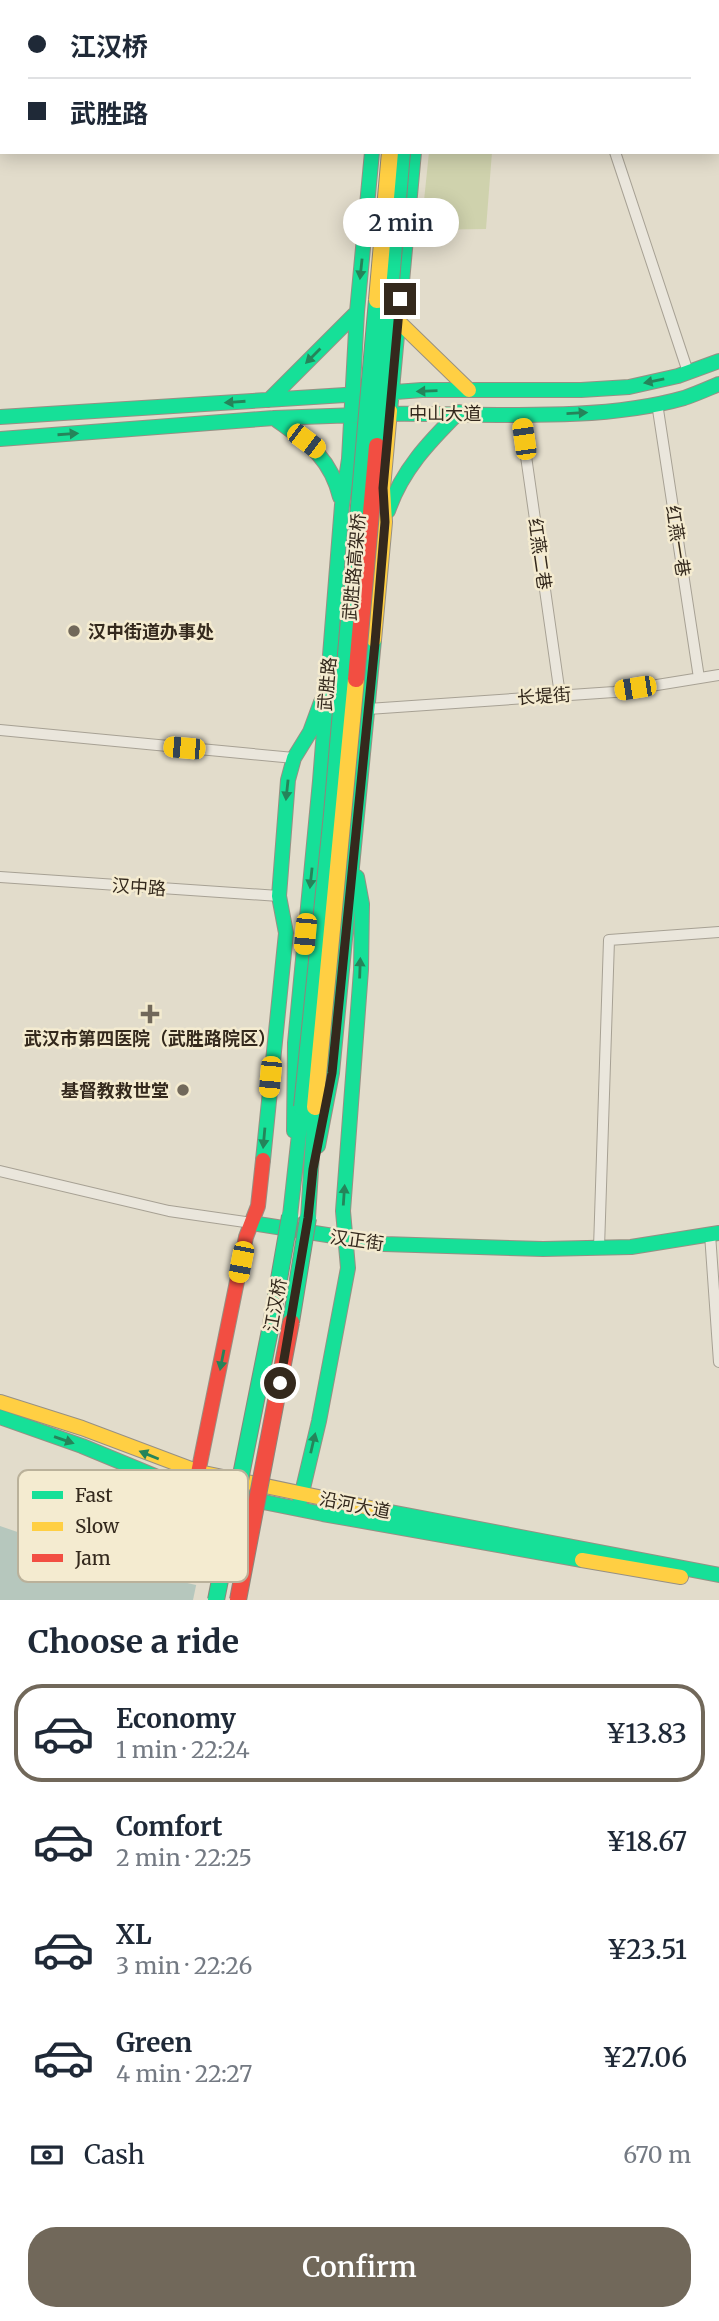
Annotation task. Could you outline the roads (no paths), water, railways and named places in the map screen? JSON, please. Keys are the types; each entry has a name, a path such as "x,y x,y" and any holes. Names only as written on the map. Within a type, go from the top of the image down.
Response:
{"main road":[{"name":"武胜路","path":"290,1216 295,1165 294,1069 342,505 349,459 357,312 372,154"},
{"name":"武胜路高架桥","path":"308,1107 390,154"},
{"name":"武胜路高架桥","path":"308,1107 367,563 402,154"},
{"path":"313,1169 332,1073 354,860 385,522 383,488 389,414 414,154"},
{"path":"269,400 357,312"},
{"path":"398,321 468,390"},
{"name":"中山大道","path":"0,417 391,393 629,387 719,361"},
{"name":"中山大道","path":"0,439 274,418 460,412 607,412 681,399 719,384"},
{"path":"385,522 394,492 412,461 460,412"},
{"path":"274,418 321,453 338,482 342,505"},
{"path":"301,979 286,933 279,896 288,780 294,758 310,732 328,681"},
{"path":"300,1502 348,1268 343,1211 361,970 362,904 354,860"},
{"path":"199,1470 246,1237 258,1206 286,933"},
{"path":"295,1165 308,1107"},
{"path":"308,1107 313,1169"},
{"name":"江汉桥","path":"248,1544 290,1329 313,1169"},
{"name":"江汉桥","path":"242,1470 290,1216"},
{"name":"汉正街","path":"252,1223 384,1244 543,1249 631,1247 715,1234"},
{"name":"沿河大道","path":"0,1402 82,1428 175,1470"},
{"name":"沿河大道","path":"0,1417 140,1470"},
{"name":"沿河大道","path":"248,1491 719,1584"},
{"name":"沿河大道","path":"300,1502 719,1575"},
{"name":"江汉桥","path":"216,1600 220,1582"},
{"name":"江汉桥","path":"237,1600 241,1582"}],"street":[{"path":"616,154 688,372"},
{"name":"红燕一巷","path":"657,403 699,678"},
{"name":"红燕二巷","path":"520,414 560,695"},
{"name":"长堤街","path":"368,709 614,692 719,675"},
{"path":"0,730 294,758"},
{"name":"汉中路","path":"0,877 279,896"},
{"path":"599,1248 609,940 719,932"},
{"name":"汉正街","path":"0,1171 169,1211 252,1223"},
{"path":"715,1234 719,1362"}],"place":[{"name":"汉中街道办事处","path":"74,631"},
{"name":"武汉市第四医院（武胜路院区）","path":"150,1014"},
{"name":"基督教救世堂","path":"183,1090"}]}
